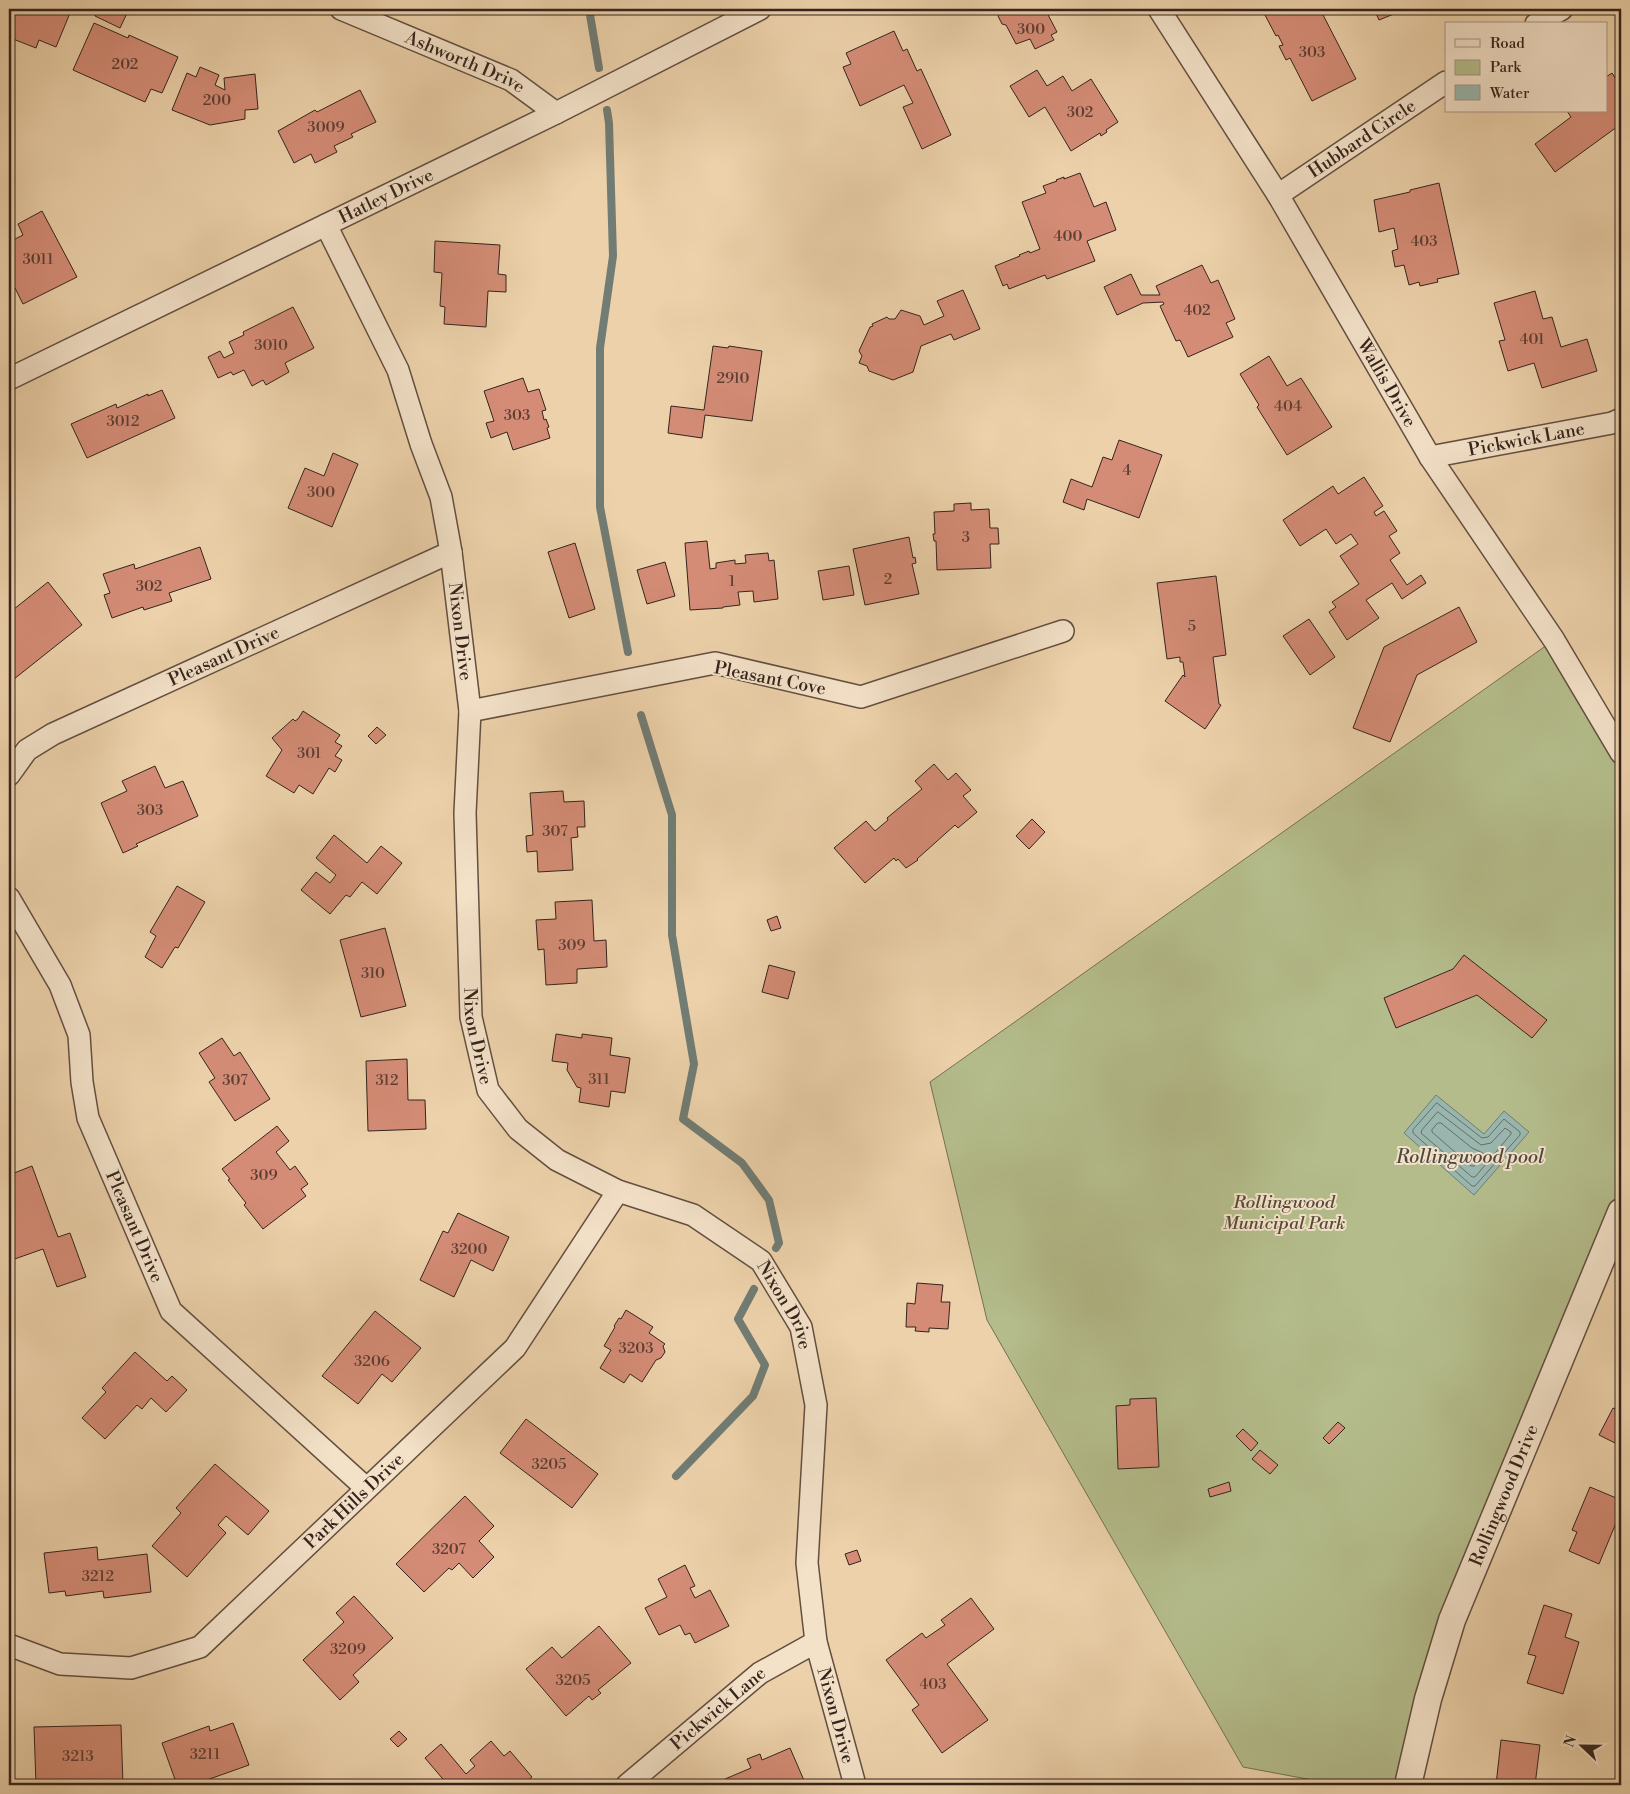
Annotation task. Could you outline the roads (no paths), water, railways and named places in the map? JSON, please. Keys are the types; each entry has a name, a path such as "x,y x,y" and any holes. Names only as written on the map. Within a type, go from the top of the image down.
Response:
{"street":[{"name":"Ashworth Drive","path":"341,9 511,80 556,113"},
{"name":"Hatley Drive","path":"9,379 556,113 760,9"},
{"name":"Wallis Drive","path":"1159,9 1278,195 1430,457 1554,640 1621,753"},
{"path":"1539,22 1562,9"},
{"name":"Hubbard Circle","path":"1278,195 1445,83"},
{"name":"Nixon Drive","path":"326,225 398,370 421,444 441,497 451,552 470,711 465,813 471,1017 488,1090 518,1129 557,1160 618,1191 693,1215 761,1261 801,1327 816,1405 807,1563 816,1642 855,1785"},
{"name":"Pickwick Lane","path":"1430,457 1612,423 1621,419"},
{"name":"Pleasant Drive","path":"9,775 27,750 53,734 451,552"},
{"name":"Pleasant Cove","path":"470,711 715,663 861,696 1063,631"},
{"name":"Pleasant Drive","path":"9,898 60,985 79,1035 82,1082 88,1118 171,1311 366,1488"},
{"name":"Park Hills Drive","path":"9,1644 60,1664 130,1668 200,1647 515,1348 618,1191"},
{"name":"Rollingwood Drive","path":"1408,1785 1428,1699 1452,1620 1621,1212"},
{"name":"Pickwick Lane","path":"627,1785 760,1673 816,1642"}],"water":[{"name":"Rollingwood pool","path":"1436,1095 1484,1134 1504,1111 1529,1132 1474,1195 1404,1133"}],"waterway":[{"path":"589,9 599,68"},
{"path":"607,110 613,256 600,348 600,507 628,652"},
{"path":"641,715 672,815 672,935 694,1064 683,1119 742,1163 769,1200 779,1243 776,1248"},
{"path":"676,1476 753,1396 765,1365 738,1319 754,1289"}],"park label":[{"name":"Rollingwood Municipal Park","path":"1284,1212"}]}
